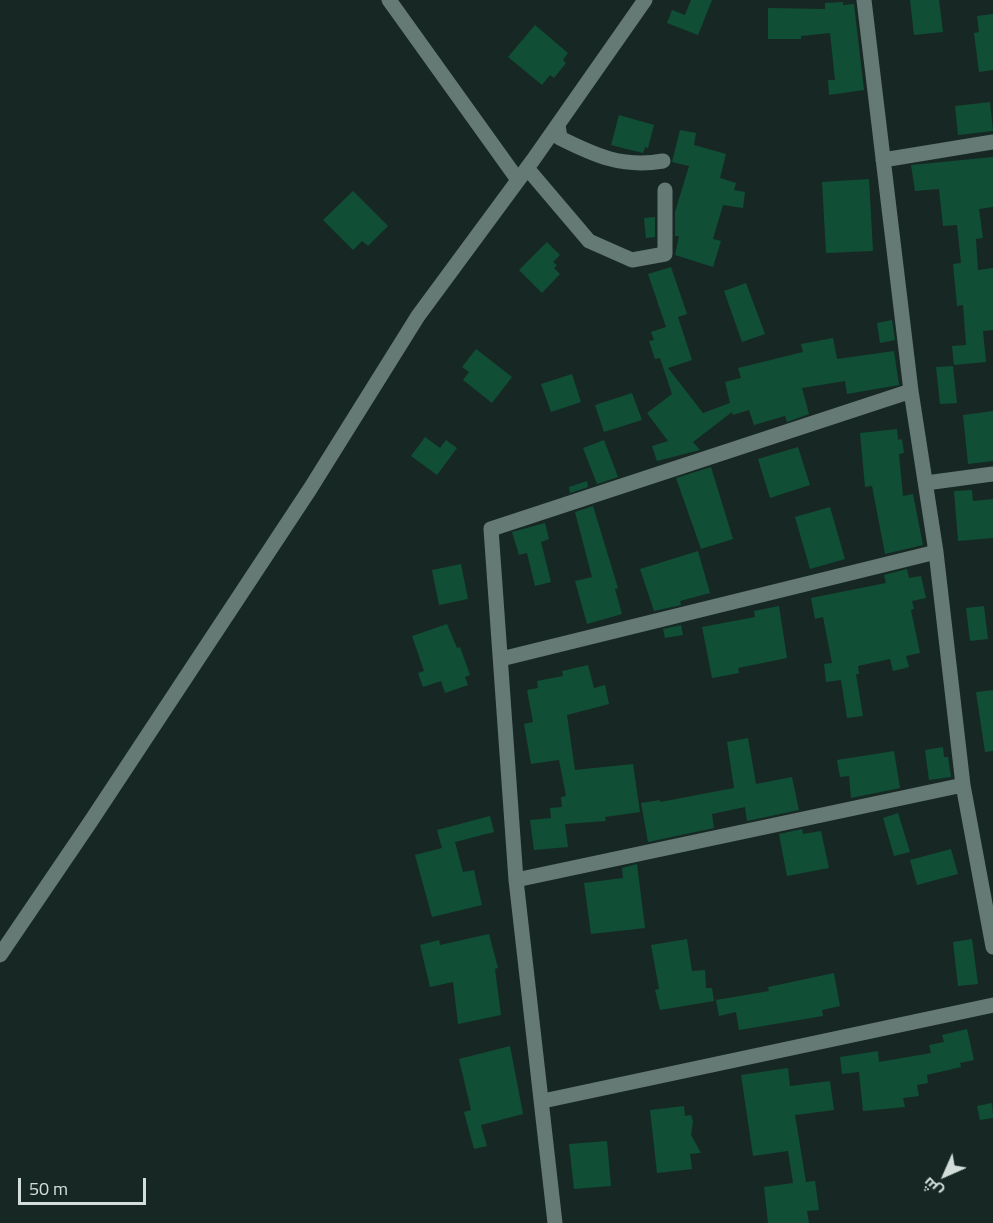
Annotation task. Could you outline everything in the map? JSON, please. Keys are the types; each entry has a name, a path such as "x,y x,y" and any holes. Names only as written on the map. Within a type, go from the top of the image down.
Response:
{"street":[{"path":"389,0 523,174 588,241 632,260 665,254 665,190"},
{"path":"0,956 92,822 310,489 418,316 523,174 645,0"},
{"path":"864,0 911,391 936,552 963,785 993,947"},
{"path":"558,124 560,138 592,154 638,166 663,161"},
{"path":"883,160 993,142"},
{"path":"555,1223 543,1101 516,880 491,529 911,391"},
{"path":"926,483 993,474"},
{"path":"501,659 936,552"},
{"path":"516,880 963,785"},
{"path":"543,1101 993,1005"}],"building":[{"path":"691,0 712,0 698,35 667,23 672,10 685,15"},
{"path":"910,0 939,0 943,32 914,35"},
{"path":"843,2 843,5 854,4 864,90 829,95 828,80 835,80 830,33 801,36 801,39 768,39 768,8 825,9 825,3"},
{"path":"993,14 993,70 979,72 974,33 979,32 977,16"},
{"path":"535,25 568,53 563,60 566,63 554,78 550,75 542,85 508,57"},
{"path":"990,102 993,131 958,135 955,106"},
{"path":"619,115 654,125 648,148 645,147 643,153 611,145"},
{"path":"680,130 696,133 694,145 726,154 720,178 736,183 734,190 745,192 743,208 723,205 713,239 721,241 713,267 675,255 679,236 675,236 675,212 689,166 672,162"},
{"path":"993,157 993,207 979,209 983,238 976,239 978,270 993,268 993,330 983,331 986,362 954,365 952,346 966,345 963,305 957,306 953,264 961,263 957,225 943,226 939,189 915,191 911,165"},
{"path":"869,179 873,251 826,253 822,182"},
{"path":"353,191 388,226 368,246 362,241 353,250 323,220"},
{"path":"655,217 655,237 646,238 644,218"},
{"path":"547,242 560,255 553,262 557,265 554,268 560,274 542,293 519,270"},
{"path":"671,267 687,314 678,317 692,360 668,368 703,413 730,403 725,382 741,378 738,368 803,352 801,344 833,338 837,359 894,351 899,385 847,394 845,381 802,388 809,414 787,422 785,416 754,425 749,410 733,415 732,412 693,442 700,450 657,461 652,446 668,441 647,413 672,394 660,358 655,359 649,341 654,340 651,332 666,327 648,274"},
{"path":"746,283 765,334 742,342 724,291"},
{"path":"892,320 895,340 880,343 877,323"},
{"path":"476,349 512,377 492,403 463,380 469,372 462,367"},
{"path":"953,366 957,403 940,404 936,367"},
{"path":"572,374 581,402 551,412 541,384"},
{"path":"632,393 642,420 604,432 595,405"},
{"path":"993,411 993,461 968,464 963,415"},
{"path":"897,429 898,440 902,439 904,453 899,454 903,496 913,494 923,545 885,554 872,486 865,487 860,433"},
{"path":"425,437 440,448 446,440 457,448 437,475 411,456"},
{"path":"604,440 618,477 597,484 583,448"},
{"path":"798,447 810,485 770,498 758,459"},
{"path":"711,467 733,539 701,549 676,478"},
{"path":"587,481 588,487 570,493 569,487"},
{"path":"972,490 973,501 993,499 993,538 958,541 954,491"},
{"path":"593,506 618,588 615,589 622,614 587,624 575,581 592,577 575,512"},
{"path":"830,507 845,559 810,569 795,517"},
{"path":"545,523 549,539 541,542 551,582 535,586 527,553 519,555 512,532"},
{"path":"698,551 710,593 680,601 681,605 654,611 640,569"},
{"path":"461,564 468,599 439,605 432,570"},
{"path":"907,569 909,578 921,576 926,598 912,601 914,609 911,610 920,653 906,656 909,667 893,671 890,659 858,666 859,674 856,674 863,716 847,718 841,680 826,682 824,664 832,663 823,617 815,619 811,598 886,583 884,575"},
{"path":"779,606 787,658 738,668 739,673 712,678 702,627 755,617 754,611"},
{"path":"984,606 988,639 970,641 966,608"},
{"path":"447,624 457,648 460,647 470,675 465,677 468,685 445,693 441,681 423,687 418,673 424,671 412,636"},
{"path":"681,625 683,635 665,638 663,629"},
{"path":"588,665 594,688 605,685 609,704 567,715 575,770 633,764 640,812 605,817 606,821 565,824 568,847 534,850 530,820 551,818 550,808 562,807 561,797 566,796 559,760 531,764 524,724 533,722 527,690 538,688 537,681 563,676 562,671"},
{"path":"993,690 993,751 985,752 976,692"},
{"path":"748,738 756,784 792,777 799,810 747,821 745,807 712,814 714,828 648,842 641,803 660,800 660,802 734,788 727,742"},
{"path":"943,747 944,757 948,757 951,777 929,780 925,750"},
{"path":"894,751 900,788 851,798 849,776 840,777 837,760"},
{"path":"898,813 910,852 894,856 883,818"},
{"path":"490,816 494,832 455,842 463,872 474,870 482,905 432,917 415,855 442,848 437,830"},
{"path":"802,829 803,834 821,831 829,868 787,876 779,834"},
{"path":"951,849 958,874 917,885 910,860"},
{"path":"637,864 645,928 591,934 584,883 623,878 622,868"},
{"path":"489,934 498,968 495,969 501,1015 458,1024 453,982 430,987 420,945 439,940 440,945"},
{"path":"687,939 692,971 705,970 706,988 712,988 714,1001 660,1010 655,990 659,989 651,945"},
{"path":"972,939 978,984 958,986 953,942"},
{"path":"834,973 840,1006 822,1010 823,1016 739,1030 736,1012 719,1016 716,1000 769,991 768,987"},
{"path":"967,1029 974,1060 960,1063 961,1067 927,1075 928,1083 917,1085 919,1096 903,1098 905,1107 863,1111 859,1072 842,1074 840,1057 878,1051 879,1062 931,1053 929,1045 944,1042 942,1035"},
{"path":"510,1046 523,1114 481,1125 487,1146 474,1149 464,1112 471,1110 459,1059"},
{"path":"788,1068 790,1086 830,1081 834,1110 795,1115 806,1182 815,1181 819,1210 807,1211 809,1223 768,1223 764,1187 793,1183 788,1151 753,1156 741,1075"},
{"path":"992,1103 993,1118 980,1120 977,1106"},
{"path":"684,1106 685,1116 691,1115 693,1121 691,1135 701,1153 690,1154 692,1169 657,1173 650,1110"},
{"path":"607,1141 611,1186 574,1189 569,1144"}]}
